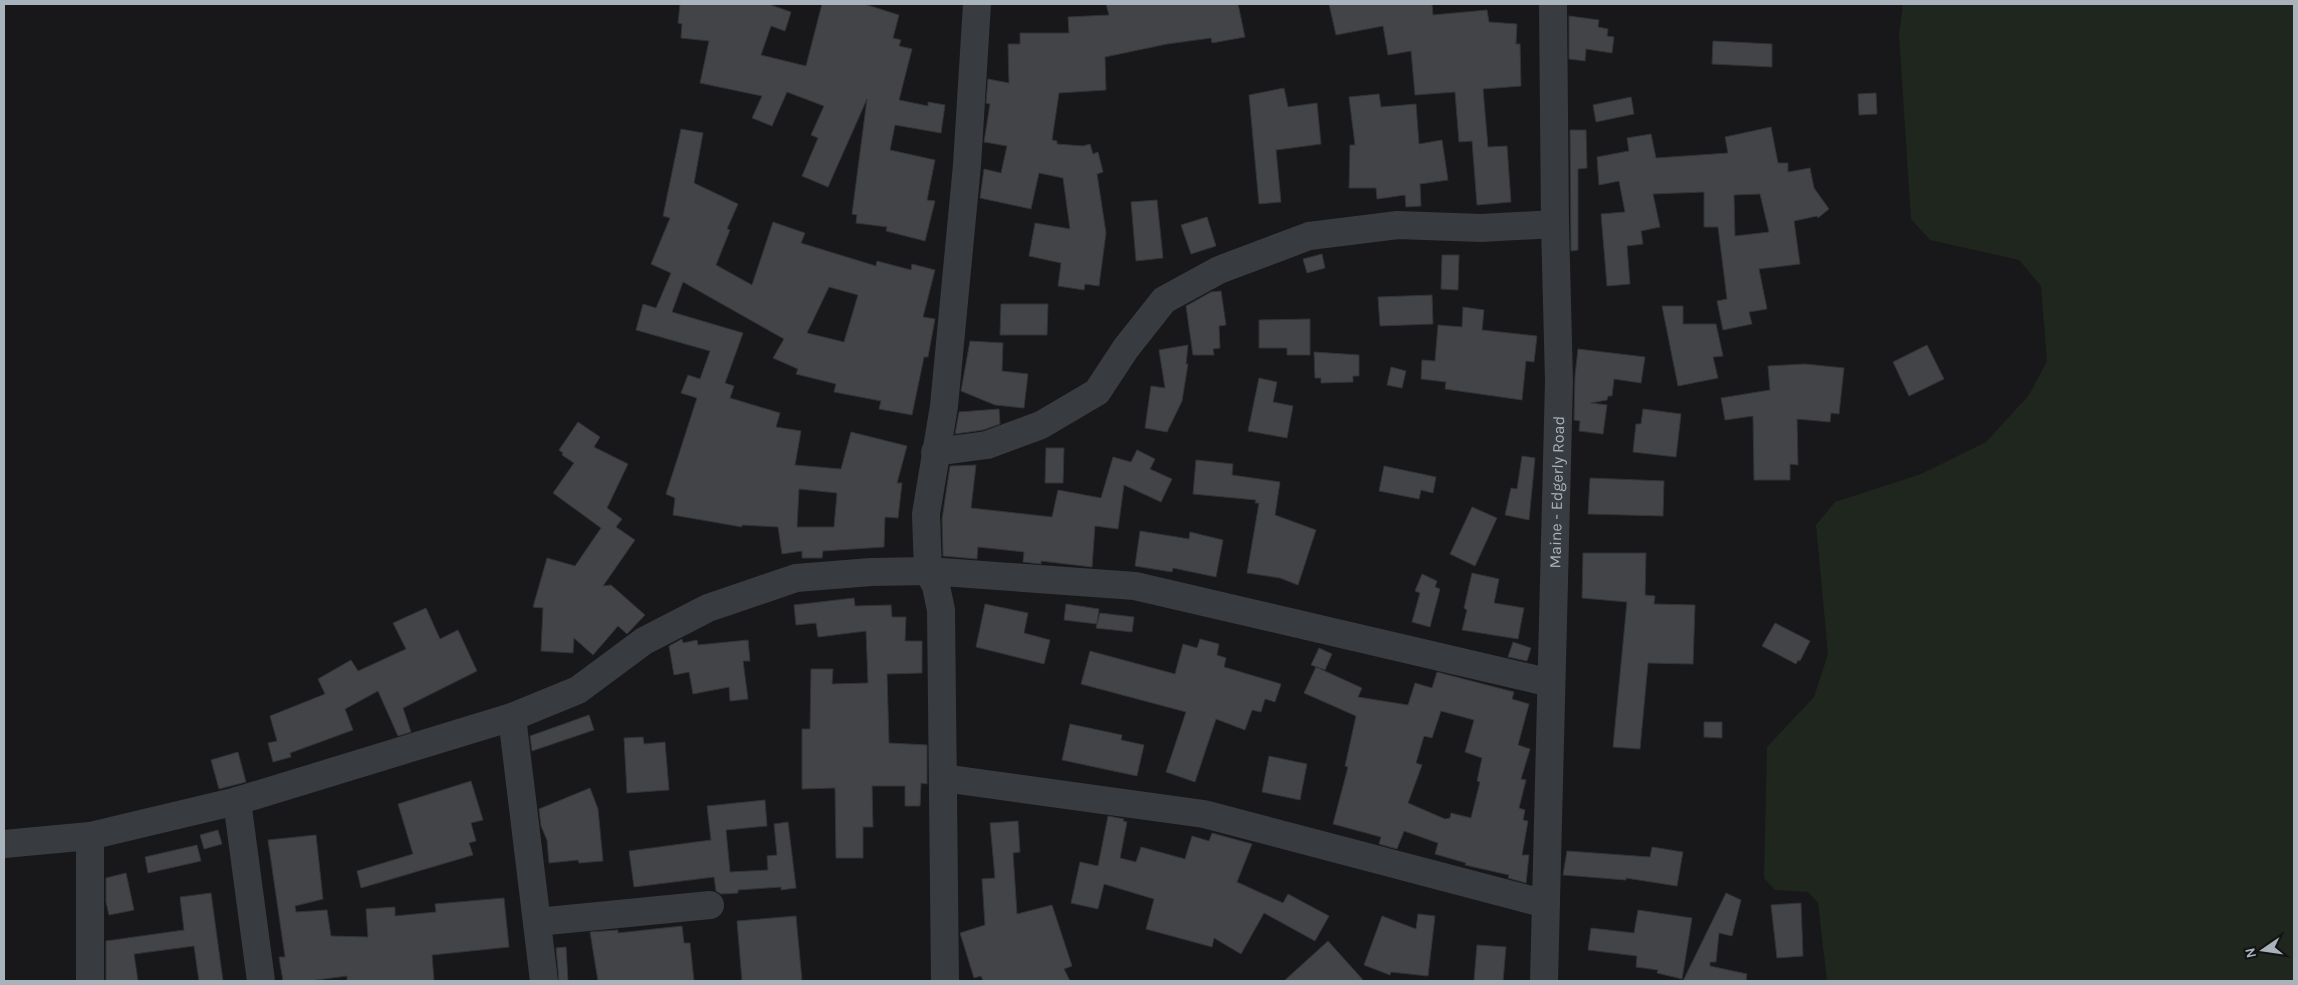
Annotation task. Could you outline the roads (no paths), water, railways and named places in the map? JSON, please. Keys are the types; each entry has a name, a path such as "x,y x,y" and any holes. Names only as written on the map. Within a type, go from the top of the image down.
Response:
{"street":[{"path":"945,981 941,610 936,586 928,571 926,514 944,406 964,194 977,4"},
{"name":"Maine - Edgerly Road","path":"1544,981 1559,381 1555,224 1553,4"},
{"path":"935,452 987,445 1041,425 1097,392 1126,348 1164,300 1219,270 1309,236 1398,225 1481,228 1555,224"},
{"path":"4,844 90,836 237,801 512,718 578,690 644,641 708,608 796,578 871,572 928,571 1136,586 1551,683"},
{"path":"512,718 544,981"},
{"path":"943,778 1204,814 1546,904"},
{"path":"237,801 261,981"},
{"path":"90,836 90,981"},
{"path":"537,922 710,905"}]}
